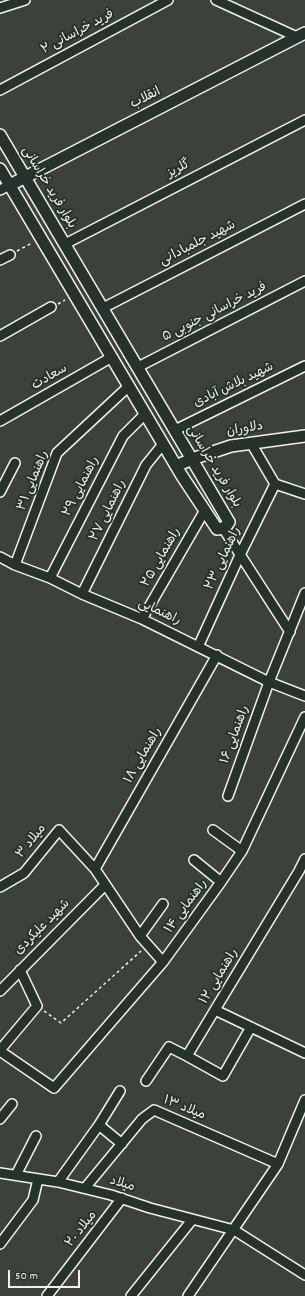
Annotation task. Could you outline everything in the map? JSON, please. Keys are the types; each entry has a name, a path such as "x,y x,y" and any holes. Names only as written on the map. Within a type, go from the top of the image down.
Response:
{"street":[{"path":"0,8 25,0"},
{"name":"فرید خراسانی ۲","path":"0,90 168,0"},
{"path":"216,0 233,3 302,36"},
{"name":"انقلاب","path":"5,188 302,36"},
{"name":"گلریز","path":"65,244 305,120"},
{"name":"بلوار فرید خراسانی","path":"0,135 229,522 227,525 217,529 176,466 41,238 5,188 0,169"},
{"name":"شهید جلمبادانی","path":"103,308 305,204"},
{"path":"0,260 10,255"},
{"name":"فرید خراسانی جنوبی ۵","path":"138,367 305,281"},
{"path":"0,336 51,307"},
{"name":"سعادت","path":"0,421 112,357"},
{"name":"شهید بلاش آبادی","path":"175,430 305,366"},
{"name":"راهنمایی ۳۱","path":"15,565 57,453 129,386"},
{"name":"راهنمایی ۲۹","path":"50,578 123,436 145,414"},
{"name":"دلاوران","path":"176,466 231,446 251,442 305,436"},
{"path":"251,442 276,484 305,494"},
{"name":"راهنمایی ۲۷","path":"82,594 146,465 163,444"},
{"path":"0,492 15,463"},
{"name":"راهنمایی ۲۳","path":"198,647 240,555 276,484"},
{"name":"راهنمایی ۲۵","path":"142,619 205,510"},
{"path":"222,528 290,632"},
{"name":"راهنمایی","path":"0,557 15,565 50,578 82,594 142,619 269,682 305,696"},
{"name":"راهنمایی ۱۶","path":"228,796 269,682 305,593"},
{"name":"راهنمایی ۱۸","path":"95,869 216,655"},
{"name":"راهنمایی ۱۴","path":"0,1051 54,1088 163,962 242,851 305,717"},
{"name":"میلاد ۳","path":"0,887 24,872 59,830 95,869"},
{"path":"213,830 242,851"},
{"name":"راهنمایی ۱۲","path":"187,1056 305,859"},
{"path":"194,860 221,882"},
{"path":"95,869 140,936 163,962"},
{"name":"شهید علیکردی","path":"0,991 105,885"},
{"path":"140,936 163,904"},
{"path":"0,1051 37,1006 20,970"},
{"path":"215,1010 305,1053"},
{"path":"146,1081 169,1047 223,1076 251,1027"},
{"path":"58,1182 99,1125 120,1091"},
{"path":"188,1296 278,1164 305,1100"},
{"path":"0,1119 12,1104"},
{"name":"میلاد ۱۳","path":"85,1188 142,1119 154,1110 278,1164"},
{"path":"99,1125 122,1144"},
{"path":"16,1176 36,1136"},
{"name":"میلاد","path":"0,1173 58,1182 85,1188 192,1220 234,1230 305,1275"},
{"path":"0,1244 33,1200 38,1179"},
{"name":"میلاد ۲۰","path":"47,1296 122,1198"},
{"path":"131,1296 192,1220"}],"path":[{"path":"10,255 41,238"},
{"path":"51,307 74,294"},
{"path":"37,1006 60,1023 148,946"}]}
